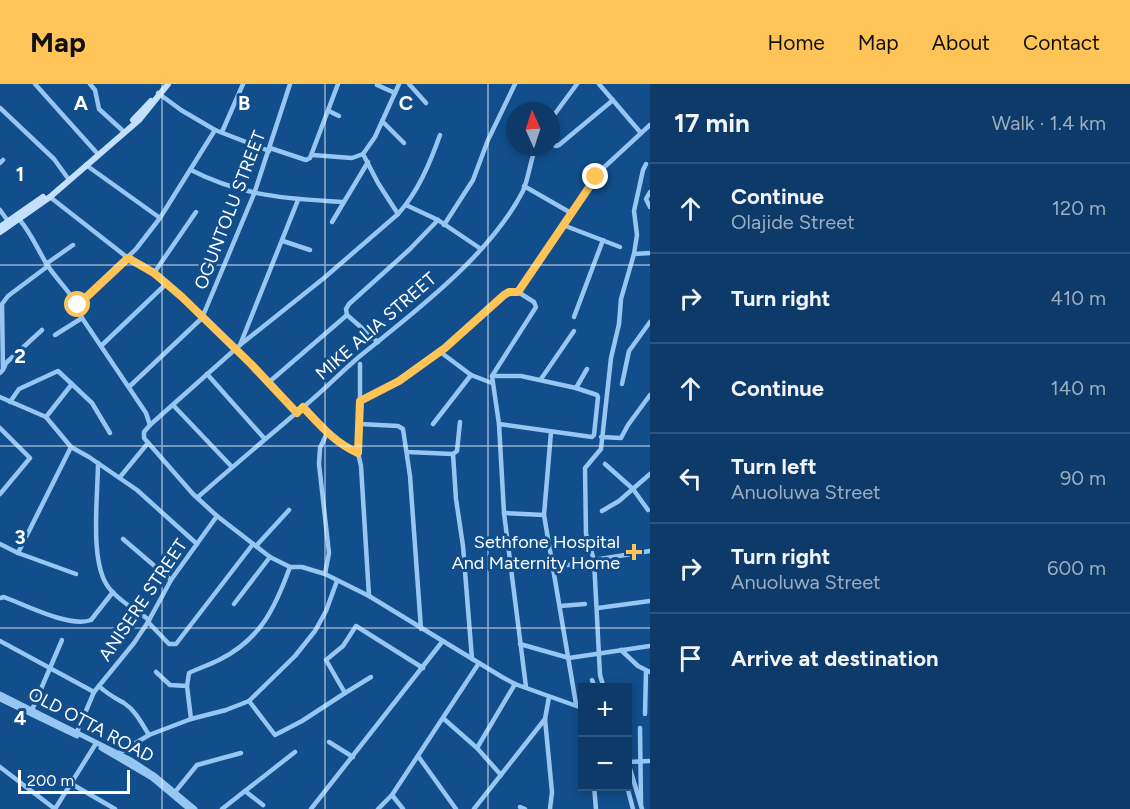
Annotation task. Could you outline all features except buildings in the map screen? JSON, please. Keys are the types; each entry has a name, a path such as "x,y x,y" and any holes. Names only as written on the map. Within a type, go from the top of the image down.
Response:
{"main road":[{"path":"0,232 50,197 86,165 148,108 166,84"},
{"path":"0,227 47,194 148,108"}],"street":[{"path":"35,84 96,152"},
{"path":"90,84 95,90 99,109 122,130"},
{"path":"222,132 243,84"},
{"name":"OGUNTOLU STREET","path":"130,386 202,318 254,194 290,84"},
{"path":"159,94 215,130 306,160 312,155 338,84"},
{"path":"312,155 355,158 363,154 375,137 399,84"},
{"path":"409,84 426,103"},
{"path":"444,225 473,180 488,140 515,84"},
{"path":"560,106 577,84"},
{"path":"599,84 641,133"},
{"path":"377,85 395,93"},
{"path":"560,144 612,100"},
{"path":"0,108 54,159 67,177"},
{"path":"329,111 339,116"},
{"path":"382,121 404,143"},
{"path":"518,292 598,172 650,125"},
{"path":"78,305 128,258 160,218 215,130"},
{"path":"440,135 430,162 406,205 398,214 324,278 240,345 150,425 143,435 193,494 270,558 290,567 302,567 325,574 369,596 442,642 516,684 576,704 544,515 551,432"},
{"path":"363,154 398,214"},
{"name":"MIKE ALIA STREET","path":"198,497 451,279 481,249 524,186 532,156"},
{"path":"332,222 368,162"},
{"path":"603,683 597,655 598,608 594,560 586,534 585,468 601,449 611,358 619,324 621,299 637,235 634,211 646,164"},
{"path":"86,165 160,218"},
{"path":"191,170 210,180 254,194 297,200 343,202"},
{"path":"524,186 571,213"},
{"path":"650,192 646,199 650,207"},
{"path":"50,197 128,258 167,283 297,413"},
{"path":"240,345 283,241 297,200"},
{"path":"406,205 438,220 481,249"},
{"path":"0,210 8,221"},
{"path":"154,273 196,212"},
{"path":"19,219 34,240 47,265 78,305 82,318 130,386 146,413 150,425"},
{"path":"378,342 347,315 346,309 410,250 438,220"},
{"path":"563,225 620,247"},
{"path":"574,317 603,240"},
{"path":"283,241 310,250"},
{"path":"1,372 2,304 73,245"},
{"path":"634,254 650,253"},
{"path":"101,346 167,283"},
{"path":"360,401 399,381 445,348 509,292 518,292 534,303 536,307 492,376 499,424 504,513 526,687"},
{"path":"268,383 347,315"},
{"path":"56,335 82,318"},
{"path":"622,384 629,351 650,321"},
{"path":"1,372 6,363 42,330"},
{"path":"541,379 574,331"},
{"path":"439,351 471,375 492,382"},
{"path":"360,364 358,453 362,466 369,596"},
{"path":"576,388 587,369"},
{"path":"10,402 20,389 55,371 62,373 95,407 110,433"},
{"path":"207,374 264,438"},
{"path":"433,424 471,375"},
{"path":"492,376 508,375 541,379 597,394 598,397 592,437 499,424"},
{"path":"46,417 72,384"},
{"path":"601,437 618,440 621,438 628,424 650,395"},
{"path":"0,397 46,417 71,447 137,490 197,544"},
{"path":"173,405 232,467"},
{"path":"303,407 327,433 345,447 358,453"},
{"path":"407,452 453,454 457,452 460,422"},
{"path":"360,424 398,426 403,429 407,452 421,629"},
{"path":"0,428 30,458 0,494"},
{"path":"325,574 329,553 319,464 320,448 327,433"},
{"path":"120,477 148,443"},
{"path":"18,553 71,447"},
{"path":"453,454 472,659"},
{"path":"98,463 96,550 102,578 113,592 149,621 169,644 176,644 255,545 289,510"},
{"path":"605,464 633,489 648,510"},
{"path":"602,511 608,509 650,474"},
{"path":"504,513 544,515"},
{"name":"ANISERE STREET","path":"77,732 94,692 149,621 171,580 217,516"},
{"path":"123,539 171,580"},
{"path":"0,543 18,553 76,574"},
{"path":"594,560 650,551"},
{"path":"234,604 270,558"},
{"path":"552,566 582,564"},
{"path":"191,719 187,686 189,673 227,656 256,633 273,611 290,567"},
{"path":"119,753 149,735 249,701 306,643 326,611 337,581"},
{"path":"0,598 4,597 59,618 87,622 92,620 113,592"},
{"path":"598,608 650,601"},
{"path":"560,606 585,604"},
{"path":"345,693 326,660 342,646 356,626 423,668"},
{"path":"32,710 62,640"},
{"path":"0,641 94,692"},
{"path":"311,809 442,642"},
{"path":"520,644 569,658 650,646"},
{"path":"621,650 648,672 645,714"},
{"path":"378,809 392,795 479,663"},
{"path":"156,672 170,685 187,686"},
{"path":"249,701 275,735 302,721 371,677"},
{"path":"477,748 516,684"},
{"path":"99,686 109,696 130,709 149,735"},
{"name":"OLD OTTA ROAD","path":"0,694 16,705 95,745 152,778 189,809"},
{"path":"549,696 545,719 552,792 550,809"},
{"name":"OLD OTTA ROAD","path":"0,699 32,710 119,753 154,775 195,809"},
{"path":"444,719 477,748 501,775"},
{"path":"477,808 545,719"},
{"path":"640,728 642,808"},
{"path":"329,742 353,757"},
{"path":"0,767 55,809 95,745"},
{"path":"222,809 295,752"},
{"path":"175,792 197,765 241,753"},
{"path":"418,756 456,809"},
{"path":"632,762 650,761"},
{"path":"632,777 642,808"},
{"path":"70,783 115,809"},
{"path":"245,791 263,805"},
{"path":"594,791 596,809"},
{"path":"628,791 633,809"},
{"path":"392,795 403,809"},
{"path":"642,808 650,807"}],"place":[{"name":"Sethfone Hospital And Maternity Home","path":"634,552"}],"route":[{"path":"78,305 128,258 167,283 251,364 297,413 303,407 327,433 345,447 358,453 360,401 399,381 445,348 504,295 513,291 518,292 596,177"}]}
